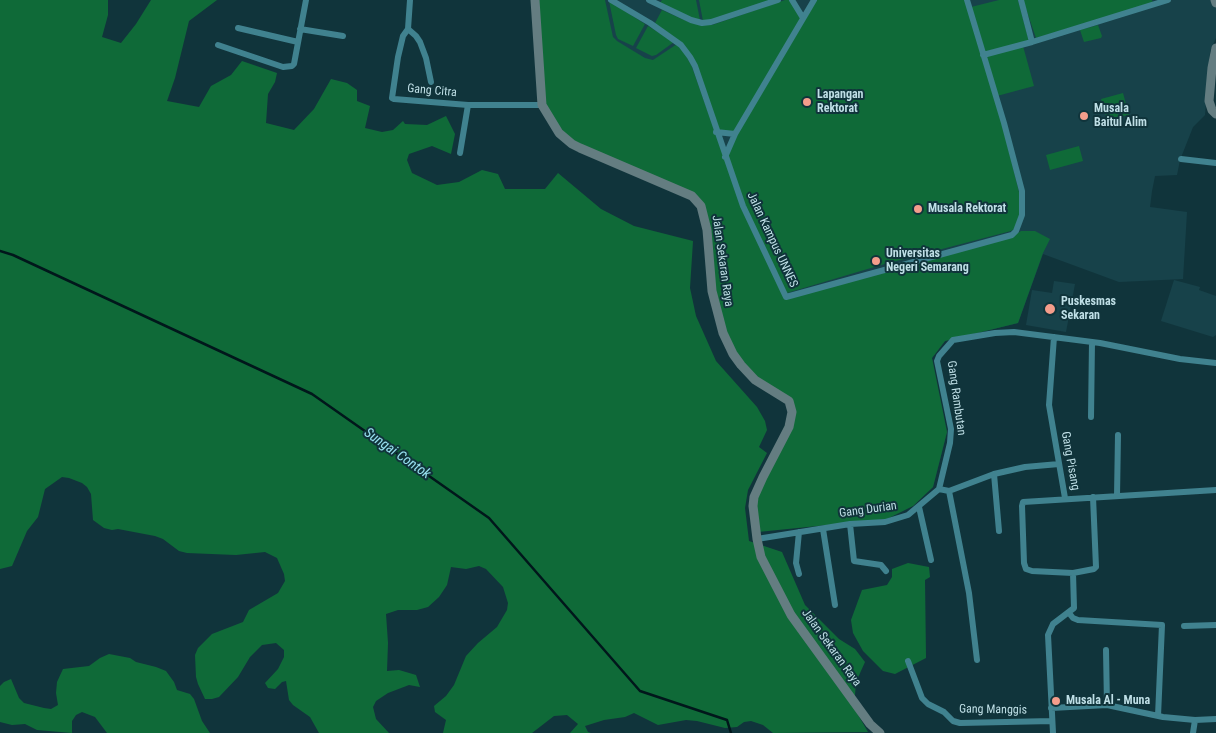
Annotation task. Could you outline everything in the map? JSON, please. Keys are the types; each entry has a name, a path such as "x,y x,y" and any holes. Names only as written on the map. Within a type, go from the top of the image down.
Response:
{"main road":[{"path":"535,0 542,105"},
{"path":"1216,48 1209,102 1216,114"},
{"name":"Jalan Sekaran Raya","path":"542,105 559,133 572,144 692,196 701,206 707,230 712,292 723,333 733,354 741,365 755,380 789,402 792,412 789,427 754,496 753,506 757,539 765,567 791,615 870,724 880,733"}],"street":[{"path":"218,45 283,67 290,67 294,64 306,0"},
{"name":"Gang Citra","path":"410,0 408,29 403,36 398,56 393,99 468,105 542,105"},
{"name":"Jalan Kampus UNNES","path":"610,0 650,23 685,49 695,66 716,132 743,206 786,297 1012,235 1016,231 1022,215 1022,191 968,0"},
{"path":"649,0 691,20 702,23 712,22 778,0"},
{"path":"792,0 803,18"},
{"path":"725,157 735,134 814,0"},
{"path":"1020,0 1032,42"},
{"path":"983,55 1032,42 1168,0"},
{"path":"238,28 298,42"},
{"path":"300,29 343,36"},
{"path":"408,29 420,42 426,58 431,82"},
{"path":"460,153 468,105"},
{"path":"716,132 735,134"},
{"path":"1181,159 1216,163"},
{"name":"Gang Rambutan","path":"939,489 951,437 938,363 939,356 950,342 954,340 995,333 1014,332 1092,342 1180,359 1216,363"},
{"name":"Gang Pisang","path":"1054,337 1049,405 1064,498 1216,490"},
{"path":"1091,417 1092,342"},
{"path":"1117,496 1118,435"},
{"path":"939,489 948,491 994,474 1024,467 1059,464"},
{"path":"994,474 999,531"},
{"name":"Gang Durian","path":"757,539 850,524 885,522 901,518 919,507 939,489"},
{"path":"948,491 969,593 977,660"},
{"path":"1064,498 1023,502 1024,563 1029,571 1073,573 1096,567 1093,497"},
{"path":"919,507 931,560"},
{"path":"850,524 854,561 882,565 886,571"},
{"path":"823,528 835,605"},
{"path":"799,532 796,563 799,574"},
{"path":"1053,733 1048,635 1053,624 1074,608 1073,573"},
{"path":"1069,613 1078,620 1162,626 1158,716"},
{"path":"1184,626 1216,625"},
{"path":"1106,650 1107,706"},
{"name":"Gang Manggis","path":"908,661 922,698 953,721 960,723 1052,721"},
{"path":"1051,708 1107,706 1158,716 1195,720 1216,719"},
{"path":"1193,733 1195,720"}],"shaded area":[{"name":"Universitas Negeri Semarang","path":"537,0 1216,0 1216,38 1210,52 1205,115 1193,127 1180,160 1177,175 1155,176 1150,207 1187,212 1183,279 1119,282 1043,254 1018,323 945,341 932,358 947,432 933,487 913,506 794,416 706,214"},
{"path":"1174,280 1200,287 1199,290 1216,296 1216,335 1213,337 1161,321"},
{"name":"Puskesmas Sekaran","path":"1054,281 1075,284 1066,332 1026,325 1032,290 1052,293"}],"green space":[{"path":"0,0 108,0 108,15 102,37 121,43 151,0 217,0 189,21 175,78 167,101 199,107 211,86 231,75 242,61 277,73 275,82 268,94 266,123 294,130 314,109 331,79 347,83 357,90 357,101 370,106 365,128 382,132 393,130 403,121 405,124 427,125 446,116 455,134 451,154 432,146 409,154 407,160 412,173 437,185 459,182 482,170 498,174 505,189 545,189 558,173 601,209 634,226 693,241 690,288 696,316 716,361 757,407 765,421 767,430 759,447 767,453 748,490 745,508 749,541 782,552 805,605 839,639 855,649 865,662 856,682 854,708 868,732 773,733 763,725 751,721 744,722 737,727 725,728 686,720 658,725 634,713 625,717 604,720 585,726 588,732 591,733 570,733 578,724 567,715 554,716 532,733 443,733 446,720 435,712 434,706 446,696 454,685 466,656 497,627 507,610 508,603 503,587 486,569 479,566 466,569 451,567 447,585 439,597 428,607 417,610 398,610 386,614 387,671 399,670 416,675 420,687 409,685 388,693 376,701 373,707 376,719 389,733 319,733 310,717 289,700 286,681 282,682 275,689 268,688 265,683 278,669 284,657 284,650 276,643 262,645 250,657 238,677 219,697 205,699 196,677 195,655 198,648 212,634 243,622 249,610 278,593 285,581 277,558 265,552 236,555 187,553 179,551 163,539 155,536 104,528 93,520 91,494 87,487 82,483 62,477 45,489 38,517 27,531 12,566 0,569"},
{"path":"537,0 605,0 613,37 617,41 645,58 653,60 677,44 683,50 692,67 742,208 785,299 1013,236 1021,231 1035,231 1050,239 1043,253 1018,323 945,341 932,358 947,432 933,487 913,506 887,519 758,532 755,498 793,406 748,368 736,352 720,317 702,203 574,141 553,119 545,104"},
{"path":"662,0 696,0 700,20 692,19 660,3"},
{"path":"699,0 774,0 703,21"},
{"path":"789,0 802,17 734,132 717,131 691,56 655,23 662,10 691,23 712,25"},
{"path":"816,0 966,0 1002,124 1019,192 1020,214 1014,229 787,293 744,205 727,157 736,135"},
{"path":"999,0 1018,0 1029,41 984,52 971,7"},
{"path":"1023,0 1152,0 1153,3 1036,38"},
{"path":"609,1 645,24 633,46 618,39"},
{"path":"1098,25 1101,38 1084,42 1080,30"},
{"path":"648,26 674,42 652,56 636,48"},
{"path":"1023,46 1034,86 997,96 986,56"},
{"path":"1123,93 1129,115 1107,120 1101,99"},
{"path":"1079,146 1083,161 1050,170 1046,155"},
{"path":"908,563 929,567 930,577 925,580 926,658 895,674 883,671 863,651 853,633 851,620 862,590 887,585 892,577 892,569"},
{"path":"109,654 130,658 136,662 166,671 177,690 190,694 194,699 202,721 210,733 107,733 95,717 82,712 76,715 72,721 72,733 37,730 25,724 12,725 0,722 0,686 4,682 11,679 19,698 24,703 51,709 58,705 57,682 63,669 89,666"}],"waterway":[{"name":"Sungai Contok","path":"0,251 13,255 312,394 489,518 640,691 727,720 731,733"}],"place":[{"name":"Lapangan Rektorat","path":"807,102"},
{"name":"Musala Baitul Alim","path":"1084,116"},
{"name":"Musala Rektorat","path":"918,209"},
{"name":"Universitas Negeri Semarang","path":"876,261"},
{"name":"Puskesmas Sekaran","path":"1050,309"},
{"name":"Musala Al - Muna","path":"1056,701"}]}
